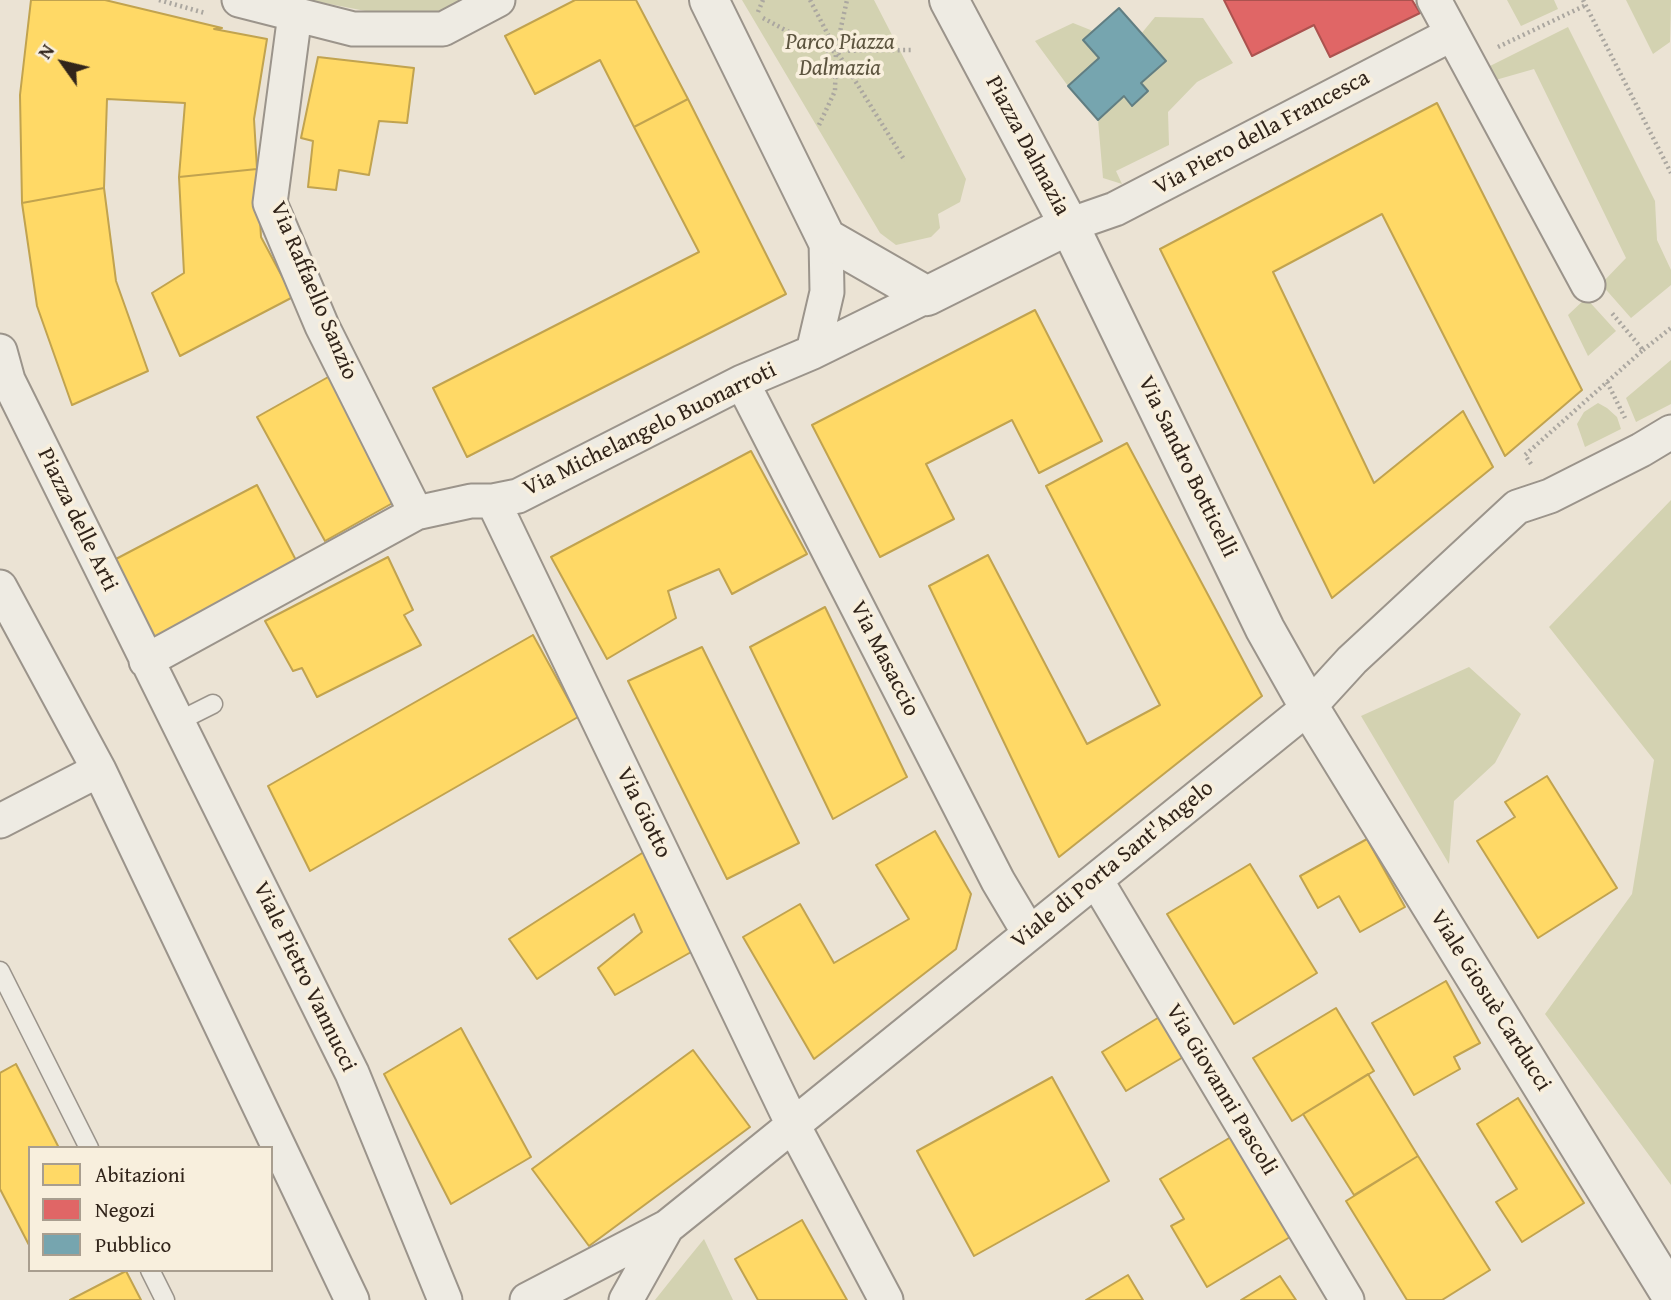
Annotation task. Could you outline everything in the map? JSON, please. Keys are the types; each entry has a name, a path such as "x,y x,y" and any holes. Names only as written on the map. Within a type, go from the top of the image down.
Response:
{"street":[{"path":"239,0 353,29 443,29 498,0"},
{"path":"709,0 826,238 827,292 813,352"},
{"name":"Piazza Dalmazia","path":"813,352 1069,225 949,0"},
{"path":"1434,0 1588,285"},
{"name":"Via Raffaello Sanzio","path":"295,14 270,203 322,326 416,513"},
{"name":"Via Piero della Francesca","path":"1069,225 1115,209 1460,48"},
{"name":"Via Sandro Botticelli","path":"1069,225 1265,629 1309,706"},
{"path":"826,238 927,296"},
{"name":"Via Michelangelo Buonarroti","path":"146,661 416,513 471,501 493,501 518,496 742,382 813,352"},
{"name":"Piazza delle Arti","path":"4,365 146,661"},
{"name":"Via Masaccio","path":"742,382 998,881 1029,933"},
{"name":"Viale di Porta Sant'Angelo","path":"527,1300 667,1227 1309,706 1352,660 1517,508 1550,496 1671,432"},
{"name":"Via Giotto","path":"493,501 793,1125 886,1300"},
{"path":"0,587 99,770 352,1300"},
{"name":"Viale Pietro Vannucci","path":"146,661 352,1073 445,1300"},
{"name":"Viale Giosuè Carducci","path":"1309,706 1671,1295"},
{"path":"0,821 99,770"},
{"name":"Via Giovanni Pascoli","path":"1096,880 1347,1300"},
{"name":"Viale di Porta Sant'Angelo","path":"626,1300 667,1227"}],"lane":[{"path":"177,722 213,704"},
{"path":"0,971 88,1146"},
{"path":"151,1272 165,1300"}],"path":[{"path":"810,0 836,50 905,161"},
{"path":"819,125 835,91 836,50 847,0"},
{"path":"1460,48 1585,2 1671,173"},
{"path":"757,15 824,51 914,50"},
{"path":"1588,285 1643,350"},
{"path":"1550,496 1525,455 1671,328"}],"green space":[{"path":"309,0 463,0 439,12 381,14"},
{"name":"Parco Piazza Dalmazia","path":"742,0 874,0 966,179 960,202 938,214 940,228 931,237 896,245 880,233"},
{"path":"1507,0 1554,0 1558,9 1521,26"},
{"path":"1626,0 1671,0 1670,42 1653,54"},
{"path":"1155,17 1203,18 1233,63 1197,82 1168,112 1169,145 1116,171 1122,184 1103,178 1098,120 1124,96 1133,105 1148,91 1141,83 1166,61 1141,34"},
{"path":"1073,23 1093,31 1084,40 1099,58 1068,86 1035,41"},
{"path":"1568,27 1655,201 1657,240 1671,270 1671,285 1631,318 1601,284 1626,258 1534,69 1492,81 1488,67"},
{"path":"1586,298 1616,331 1588,356 1568,315"},
{"path":"1671,360 1671,404 1636,422 1626,398"},
{"path":"1598,403 1617,417 1621,429 1585,447 1577,424 1584,412"},
{"path":"1671,500 1671,1185 1545,1014 1632,894 1654,760 1549,627"},
{"path":"1469,667 1521,714 1495,763 1454,801 1449,864 1361,716"},
{"path":"704,1239 733,1300 655,1300 686,1261"}],"building: Abitazioni":[{"path":"31,0 105,0 222,28 214,29 267,39 254,119 257,169 179,177 185,103 107,99 104,188 22,203 20,95"},
{"path":"575,0 636,0 688,99 634,127 600,60 535,94 505,36"},
{"path":"318,57 414,68 407,123 379,121 369,175 339,170 336,190 308,187 313,141 301,138"},
{"path":"688,99 786,294 467,457 433,388 699,252 634,127"},
{"path":"1437,103 1582,390 1505,456 1382,214 1273,272 1374,483 1463,411 1493,467 1332,598 1160,249"},
{"path":"257,169 261,237 293,297 180,356 152,293 184,273 179,177"},
{"path":"104,188 116,281 148,371 72,405 37,306 22,203"},
{"path":"1035,310 1102,441 1039,473 1012,420 926,464 954,519 880,557 812,425"},
{"path":"330,376 398,500 325,541 257,417"},
{"path":"1127,443 1262,696 1059,857 929,586 988,555 1087,744 1160,705 1046,486"},
{"path":"751,451 807,554 732,594 719,569 668,591 676,618 607,659 551,557"},
{"path":"257,485 300,568 157,643 114,560"},
{"path":"388,557 413,610 404,615 421,645 317,697 302,668 293,671 265,621"},
{"path":"825,607 907,777 833,819 750,647"},
{"path":"533,635 578,717 310,871 268,786"},
{"path":"702,647 799,843 727,879 628,681"},
{"path":"1547,776 1617,888 1538,938 1477,841 1515,817 1505,802"},
{"path":"935,831 971,894 956,949 814,1059 743,937 800,904 834,963 909,919 876,865"},
{"path":"1367,839 1405,907 1360,932 1339,896 1318,908 1300,876"},
{"path":"653,846 700,947 615,995 598,968 642,932 634,914 537,979 509,939"},
{"path":"1250,864 1317,973 1234,1024 1167,914"},
{"path":"1446,981 1480,1043 1454,1057 1460,1069 1414,1095 1372,1023"},
{"path":"1336,1008 1374,1071 1292,1121 1253,1058"},
{"path":"1161,1016 1185,1056 1126,1091 1102,1052"},
{"path":"461,1028 531,1157 451,1204 384,1074"},
{"path":"693,1050 750,1127 589,1246 532,1169"},
{"path":"16,1064 58,1146 28,1146 28,1243 0,1189 0,1073"},
{"path":"1368,1074 1418,1156 1354,1195 1303,1114"},
{"path":"1052,1077 1109,1181 974,1256 917,1151"},
{"path":"1518,1098 1584,1203 1522,1242 1496,1202 1517,1189 1477,1124"},
{"path":"1231,1137 1290,1237 1207,1287 1171,1226 1184,1219 1160,1179"},
{"path":"1418,1156 1490,1270 1442,1300 1407,1300 1346,1201"},
{"path":"802,1220 847,1300 758,1300 735,1259"},
{"path":"127,1272 141,1300 70,1300"},
{"path":"1128,1275 1143,1300 1086,1300"},
{"path":"1280,1276 1296,1300 1241,1300"}],"building: Negozi":[{"path":"1224,0 1412,0 1420,13 1330,57 1314,25 1252,56"}],"building: Pubblico":[{"path":"1119,8 1166,61 1141,83 1148,91 1132,106 1124,96 1098,120 1068,86 1099,58 1083,40"}]}
